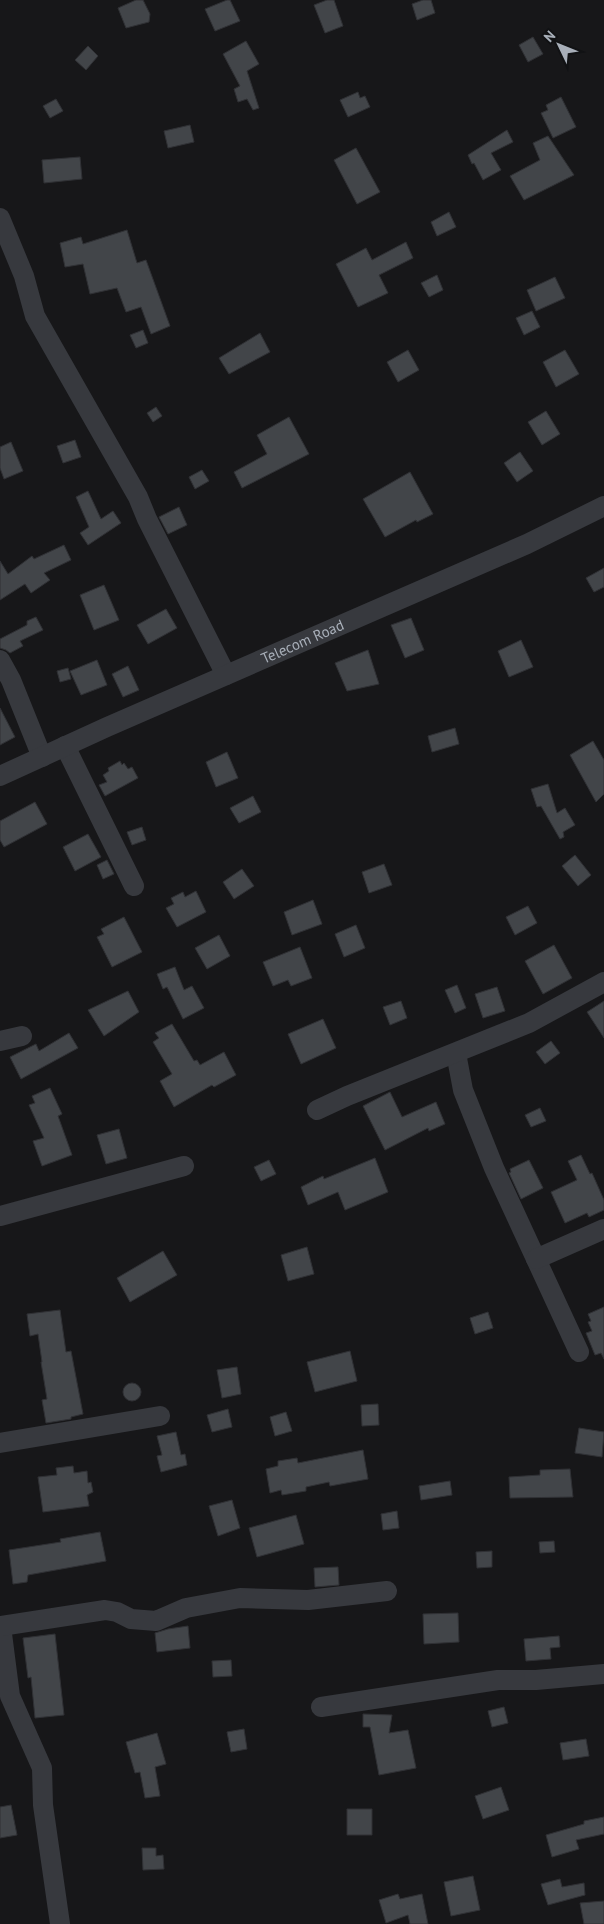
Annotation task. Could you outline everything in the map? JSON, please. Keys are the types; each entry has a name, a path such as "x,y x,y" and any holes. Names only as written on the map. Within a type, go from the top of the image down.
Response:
{"street":[{"path":"0,218 24,276 35,316 138,498 226,675"},
{"name":"Telecom Road","path":"0,776 527,544 604,506"},
{"path":"0,660 11,680 42,757"},
{"path":"65,746 134,886"},
{"path":"317,1110 529,1023 604,982"},
{"path":"0,1041 22,1036"},
{"path":"456,1053 463,1090 494,1168 579,1352"},
{"path":"0,1216 184,1166"},
{"path":"536,1259 604,1229"},
{"path":"0,1443 160,1416"},
{"path":"60,1924 43,1805 42,1768 10,1696 1,1626 104,1610 117,1612 131,1619 156,1621 186,1608 240,1598 308,1600 387,1590"},
{"path":"321,1707 498,1680 536,1680 604,1674"}],"building":[{"path":"136,0 143,0 150,14 149,22 126,28 118,8"},
{"path":"230,0 240,21 215,31 205,9"},
{"path":"327,0 334,0 343,26 325,33 314,5"},
{"path":"423,0 431,0 435,13 417,20 412,4"},
{"path":"533,37 543,54 528,62 519,45"},
{"path":"246,41 259,64 247,71 259,108 253,110 247,99 238,102 234,89 240,86 223,54"},
{"path":"88,46 98,56 86,70 75,60"},
{"path":"358,92 360,98 365,96 370,107 348,117 340,100"},
{"path":"561,97 576,127 553,138 541,113 548,110 546,105"},
{"path":"56,99 63,111 50,118 43,106"},
{"path":"190,125 194,142 168,148 164,131"},
{"path":"507,130 513,142 491,153 501,170 483,180 468,155"},
{"path":"548,136 574,175 524,200 510,176 540,160 533,143"},
{"path":"356,148 380,192 357,204 334,160"},
{"path":"80,157 82,179 44,183 42,160"},
{"path":"449,212 456,227 437,236 431,222"},
{"path":"127,230 137,263 146,260 170,326 151,334 141,307 126,312 117,288 90,294 83,264 65,267 60,243 81,237 83,244"},
{"path":"406,242 413,258 379,275 388,293 358,307 336,264 366,248 372,260"},
{"path":"437,275 443,290 429,297 421,283"},
{"path":"555,277 565,298 536,311 527,290"},
{"path":"532,311 540,327 524,335 516,318"},
{"path":"143,330 148,343 136,348 130,335"},
{"path":"260,333 270,352 229,374 219,358"},
{"path":"408,350 419,370 398,382 387,362"},
{"path":"565,350 579,374 556,387 543,362"},
{"path":"156,407 162,416 153,422 147,413"},
{"path":"546,411 560,434 542,445 528,422"},
{"path":"289,417 309,454 242,488 234,472 267,454 257,435"},
{"path":"75,440 81,457 63,463 57,446"},
{"path":"11,442 23,471 4,479 0,468 0,447"},
{"path":"520,452 533,471 517,482 504,463"},
{"path":"202,470 209,481 195,489 189,477"},
{"path":"410,472 433,514 417,522 416,520 385,537 363,499"},
{"path":"88,491 101,519 113,511 121,523 88,545 80,533 89,527 76,497"},
{"path":"179,507 187,525 168,534 159,517"},
{"path":"64,545 71,560 44,573 50,580 31,593 25,584 0,600 0,561 8,574 32,556 34,559"},
{"path":"604,568 604,587 594,592 586,578"},
{"path":"104,585 119,620 94,630 80,595"},
{"path":"166,609 177,628 148,644 137,625"},
{"path":"36,617 43,630 20,641 23,646 10,653 0,648 0,639 27,625 27,621"},
{"path":"411,618 424,650 405,658 391,625"},
{"path":"521,640 533,667 509,677 498,651"},
{"path":"368,650 379,684 347,691 335,663"},
{"path":"97,660 107,685 81,695 70,671"},
{"path":"128,666 139,690 123,697 112,674"},
{"path":"68,668 71,679 60,682 57,671"},
{"path":"0,708 15,737 0,745"},
{"path":"455,728 459,744 432,752 428,736"},
{"path":"593,741 604,760 604,794 596,802 570,755"},
{"path":"227,752 238,778 216,787 206,762"},
{"path":"120,761 128,769 132,767 138,778 105,796 99,785 107,782 103,775 109,771 108,768"},
{"path":"548,784 557,813 565,808 575,825 563,832 564,837 560,839 541,806 537,807 531,789"},
{"path":"253,796 261,812 239,823 230,808"},
{"path":"35,802 47,824 4,847 0,840 0,821"},
{"path":"142,827 146,840 132,845 127,832"},
{"path":"88,834 101,857 75,871 63,847"},
{"path":"575,855 591,875 578,886 562,866"},
{"path":"107,860 114,874 103,879 97,865"},
{"path":"384,864 392,885 369,893 362,872"},
{"path":"242,869 254,886 234,899 223,882"},
{"path":"196,891 206,912 177,927 166,908 174,904 171,898 183,892 185,897"},
{"path":"313,900 322,924 292,935 284,912"},
{"path":"528,906 537,923 515,935 506,917"},
{"path":"124,917 142,952 112,967 97,937 104,934 101,929"},
{"path":"356,925 365,948 344,957 335,934"},
{"path":"219,935 230,956 207,969 195,948"},
{"path":"554,945 572,978 543,994 525,961"},
{"path":"300,947 312,978 291,986 288,980 273,986 263,962"},
{"path":"175,967 184,990 192,986 204,1008 183,1019 167,987 163,989 157,974"},
{"path":"457,985 466,1008 455,1013 445,990"},
{"path":"497,987 505,1011 483,1018 475,994"},
{"path":"128,991 139,1012 104,1036 88,1010"},
{"path":"401,1001 407,1018 390,1025 383,1007"},
{"path":"604,1001 604,1038 587,1012"},
{"path":"323,1019 336,1048 301,1064 288,1034"},
{"path":"172,1024 194,1061 197,1060 200,1065 224,1052 236,1075 214,1087 212,1085 174,1107 160,1081 172,1074 153,1042 159,1038 155,1033"},
{"path":"69,1033 78,1048 21,1079 10,1057 36,1044 39,1051"},
{"path":"551,1041 560,1053 545,1064 536,1052"},
{"path":"50,1088 62,1114 58,1116 72,1155 42,1166 33,1141 44,1138 29,1105 35,1103 32,1096"},
{"path":"390,1092 402,1117 436,1102 445,1124 429,1131 428,1128 385,1150 363,1106"},
{"path":"540,1108 546,1121 531,1127 525,1115"},
{"path":"119,1129 127,1158 106,1164 97,1135"},
{"path":"581,1155 590,1174 592,1173 604,1200 604,1210 589,1217 587,1213 565,1223 551,1192 577,1180 568,1161"},
{"path":"375,1158 388,1192 345,1210 338,1192 308,1205 301,1187 323,1176 324,1179"},
{"path":"269,1160 276,1174 261,1181 254,1167"},
{"path":"529,1160 543,1188 521,1199 509,1173 511,1172 510,1169"},
{"path":"307,1247 314,1274 288,1281 281,1255"},
{"path":"163,1251 177,1275 130,1302 117,1278"},
{"path":"604,1307 604,1359 601,1353 595,1355 586,1333 592,1331 588,1322 591,1321 588,1314"},
{"path":"60,1310 66,1352 71,1351 83,1414 71,1417 71,1419 46,1423 42,1400 47,1399 38,1334 30,1336 27,1314"},
{"path":"488,1312 493,1328 475,1334 470,1318"},
{"path":"350,1351 357,1381 315,1392 307,1362"},
{"path":"237,1367 241,1394 222,1398 217,1370"},
{"path":"128,1383 136,1383 141,1388 139,1399 128,1401 123,1396 123,1388"},
{"path":"378,1404 379,1425 362,1426 361,1405"},
{"path":"228,1409 232,1427 212,1432 207,1415"},
{"path":"286,1412 292,1431 275,1436 270,1417"},
{"path":"579,1428 604,1432 602,1457 575,1453"},
{"path":"176,1432 181,1455 185,1454 187,1465 161,1472 157,1456 162,1455 157,1436"},
{"path":"363,1450 368,1479 330,1486 329,1482 306,1487 306,1491 282,1495 281,1490 270,1493 266,1469 278,1466 278,1461 297,1458 298,1463"},
{"path":"73,1466 74,1473 87,1471 88,1483 91,1482 93,1492 87,1495 89,1506 43,1512 38,1477 57,1475 56,1468"},
{"path":"570,1469 573,1497 510,1498 509,1477 540,1475 540,1470"},
{"path":"450,1481 452,1495 421,1500 419,1486"},
{"path":"232,1500 240,1528 218,1536 209,1506"},
{"path":"397,1511 399,1528 383,1530 381,1514"},
{"path":"296,1515 304,1544 257,1557 249,1528"},
{"path":"100,1532 106,1561 28,1575 27,1582 13,1584 9,1550 61,1542 60,1539"},
{"path":"554,1541 555,1552 540,1553 539,1542"},
{"path":"492,1551 492,1567 477,1568 476,1552"},
{"path":"338,1567 339,1585 315,1587 314,1568"},
{"path":"458,1613 459,1642 424,1644 423,1614"},
{"path":"188,1626 190,1648 157,1652 155,1633"},
{"path":"55,1634 64,1715 35,1718 31,1677 28,1678 23,1638"},
{"path":"559,1636 560,1647 550,1648 551,1659 526,1661 524,1639"},
{"path":"231,1660 232,1676 213,1677 212,1661"},
{"path":"504,1707 508,1723 492,1727 488,1711"},
{"path":"363,1714 392,1715 389,1733 408,1730 416,1768 379,1775 370,1727 363,1727"},
{"path":"244,1729 247,1749 231,1752 227,1732"},
{"path":"157,1733 166,1764 155,1767 160,1796 145,1798 140,1772 135,1773 126,1742"},
{"path":"586,1739 589,1756 563,1760 560,1743"},
{"path":"501,1787 509,1810 483,1819 475,1796"},
{"path":"11,1805 17,1835 0,1838 0,1807"},
{"path":"347,1809 372,1809 372,1835 347,1835"},
{"path":"604,1817 604,1834 576,1840 579,1849 552,1857 546,1835 584,1824 584,1821"},
{"path":"142,1848 156,1848 156,1856 163,1855 164,1869 143,1870"},
{"path":"473,1876 480,1910 451,1916 444,1882"},
{"path":"560,1879 562,1887 584,1883 585,1895 548,1905 541,1884"},
{"path":"398,1894 400,1899 422,1894 428,1924 410,1924 408,1915 386,1923 379,1900"},
{"path":"604,1901 604,1924 584,1924 580,1903"}]}
